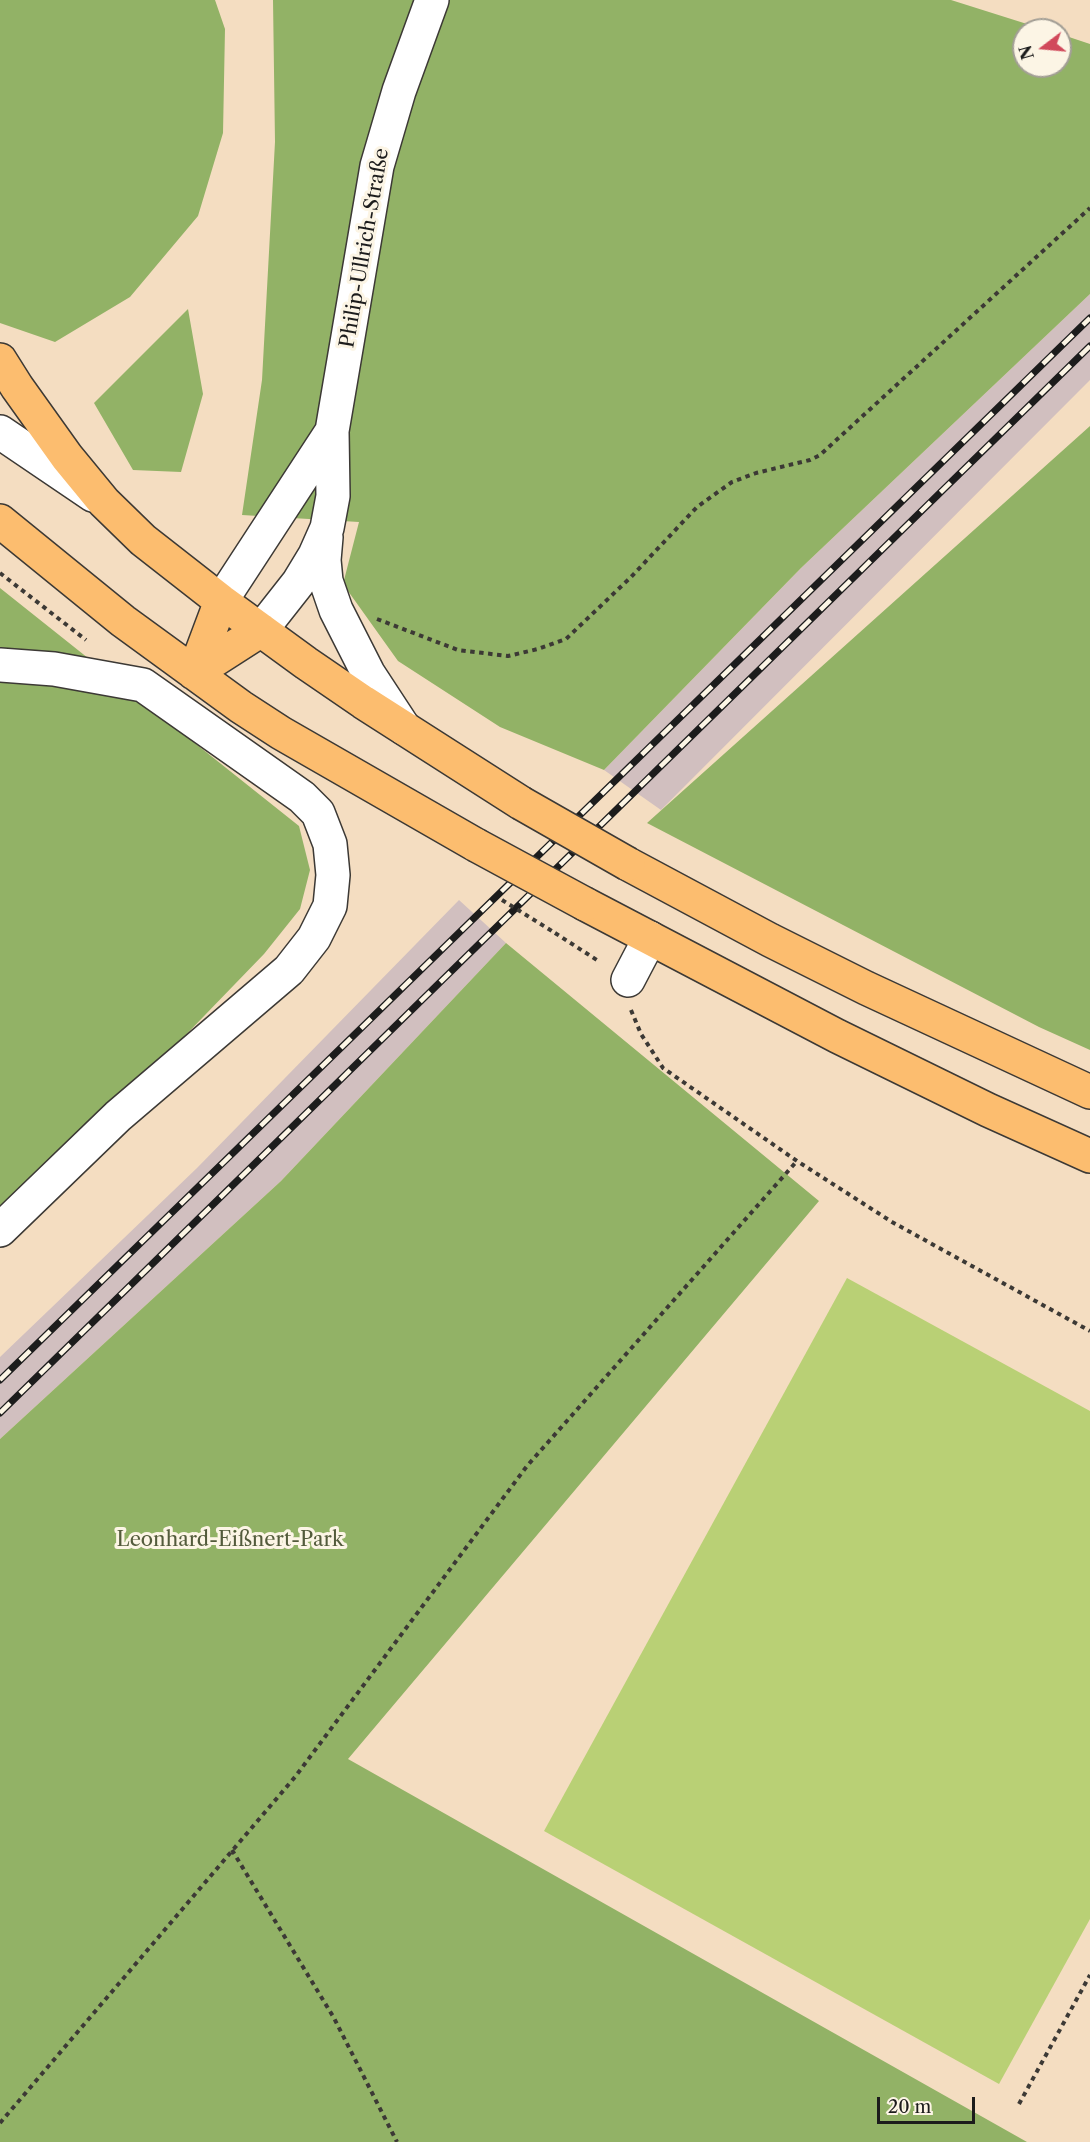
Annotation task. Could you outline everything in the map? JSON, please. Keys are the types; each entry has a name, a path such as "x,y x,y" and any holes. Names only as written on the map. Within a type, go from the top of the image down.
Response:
{"main road":[{"path":"0,360 44,425 104,502 143,540 221,601 353,695 521,803 628,864 866,988 1090,1092"},
{"path":"0,520 123,621 281,733 476,845 837,1036 988,1110 1090,1155"},
{"path":"194,673 221,601"},
{"path":"194,673 261,630"}],"street":[{"name":"Philip-Ullrich-Straße","path":"261,630 298,583 315,555 327,528 333,496 332,431 377,166 399,91 432,0"},
{"name":"Philip-Ullrich-Straße","path":"221,601 332,431"},
{"path":"0,432 104,502"},
{"path":"327,528 324,560 327,581 334,603 368,673 404,728"},
{"path":"0,665 54,669 143,685 302,797 318,813 330,844 333,875 330,906 314,938 289,970 118,1116 0,1230"},
{"path":"628,980 650,938"}],"path":[{"path":"334,603 458,650 508,656 566,639 631,577 697,507 732,482 756,473 810,460 820,455 1090,208"},
{"path":"0,573 90,643"},
{"path":"555,933 628,980 631,1010 641,1034 663,1068 797,1161 892,1222 1090,1331"},
{"path":"0,2123 295,1777 527,1466 797,1161"},
{"path":"232,1850 334,2018 397,2142"},
{"path":"1019,2104 1090,1976"}],"shaded area":[{"path":"1090,294 1090,380 661,810 604,770 801,568"},
{"path":"459,900 506,943 281,1181 0,1439 0,1357 197,1168"}],"green space":[{"path":"0,0 215,0 225,29 223,133 198,216 130,297 55,342 0,323"},
{"path":"273,0 951,0 1012,19 1012,78 1072,78 1072,38 1090,44 1090,294 801,568 604,770 500,727 398,661 343,584 359,522 242,515 262,380 275,142"},
{"path":"188,309 203,394 181,472 133,470 94,403"},
{"path":"1090,426 1090,1050 1039,1027 647,823"},
{"path":"0,588 299,826 310,870 300,909 264,954 0,1227"},
{"name":"Leonhard-Eißnert-Park","path":"506,943 819,1201 348,1759 1027,2142 0,2142 0,1439 281,1181"},
{"path":"847,1278 1090,1411 1090,1919 999,2084 544,1831"}],"railway":[{"path":"0,1380 1090,318"},
{"path":"0,1413 1090,346"}]}
